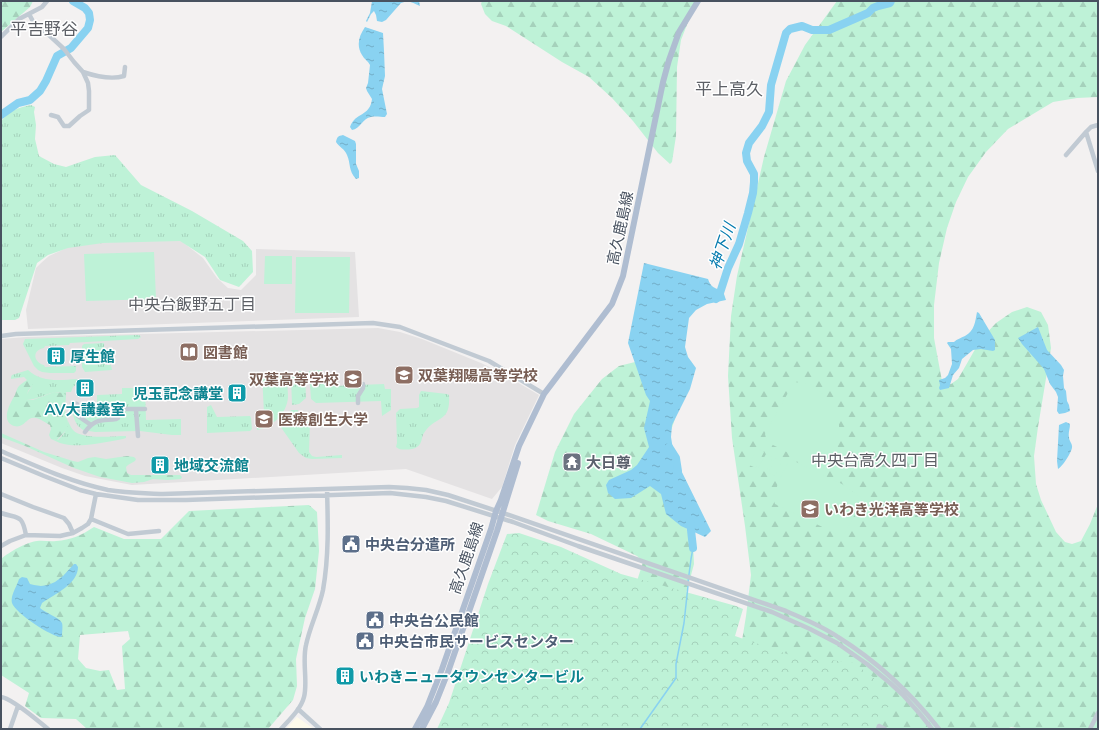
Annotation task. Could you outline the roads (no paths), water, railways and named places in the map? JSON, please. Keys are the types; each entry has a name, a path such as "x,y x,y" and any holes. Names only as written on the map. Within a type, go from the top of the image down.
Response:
{"main road":[{"name":"高久鹿島線","path":"414,729 427,707 442,668 519,446 528,426 544,394 612,304 617,293 623,276 663,82 669,60 680,32 698,1"},
{"name":"高久鹿島線","path":"422,729 436,702 497,531 523,446 523,440"}],"street":[{"path":"1,37 19,19 42,7 47,1"},
{"path":"29,14 35,25 50,36 66,51 83,72 88,83 90,110 80,116 69,126 64,126 58,117 51,115"},
{"path":"83,72 96,76 119,78 124,76 125,67"},
{"path":"1066,155 1091,127 1098,126"},
{"path":"1086,132 1098,171"},
{"path":"1,336 16,334 373,323 400,327 489,361 544,394"},
{"path":"358,404 358,396 363,388 363,384"},
{"path":"72,403 77,404 78,416 91,425"},
{"path":"118,414 114,411 117,405 121,405 123,410"},
{"path":"85,432 96,421 116,420 118,418 118,414 123,410 145,409"},
{"path":"136,410 138,436"},
{"path":"1,451 80,483 108,490 163,494 389,487 414,489 448,495 495,514"},
{"path":"1,458 80,490 96,494 138,500 390,493 410,494 446,501 502,516 786,611 812,622 838,636 871,659 901,685 939,729"},
{"path":"281,729 298,709 304,698 304,660 306,646 323,590 326,566 328,521 327,489"},
{"path":"1,494 64,518 69,524 73,533"},
{"path":"1,546 26,535 60,536 73,533 86,526 91,519 96,494"},
{"path":"1,513 14,516 21,520 24,524 26,535"},
{"path":"502,516 513,522 578,546 772,612 821,634 837,643 867,664 890,683 920,714 932,729"},
{"path":"91,519 128,534 159,531"},
{"path":"867,664 871,659"},
{"path":"1,697 5,697 48,729"},
{"path":"10,729 18,706"},
{"path":"298,709 320,729"},
{"path":"1090,729 1098,713"},
{"path":"878,729 878,726 885,729"}],"water":[{"path":"372,1 419,1 420,6 409,2 401,3 386,20 382,22 377,21 374,11 367,22 366,21 370,13"},
{"path":"365,27 383,33 385,76 382,89 387,114 385,117 368,118 357,128 352,130 350,127 352,122 368,109 371,105 372,99 366,88 370,65 362,55 359,48 360,37"},
{"path":"343,135 355,141 356,144 356,164 359,171 359,178 356,179 352,173 346,153 336,142 338,137"},
{"path":"644,263 708,279 712,286 723,291 726,300 707,304 696,310 689,318 685,347 688,357 696,368 690,389 672,425 671,437 674,456 711,531 705,537 681,526 666,514 661,494 650,486 631,498 615,499 608,493 606,485 609,480 631,470 637,465 649,447 644,428 650,401 646,395 628,343"},
{"path":"977,312 995,340 995,350 973,350 962,359 959,368 953,375 949,388 940,390 939,380 948,375 952,364 951,349 947,343 954,342 971,331 974,326"},
{"path":"1038,327 1047,350 1064,370 1064,388 1070,411 1065,413 1059,414 1057,411 1058,397 1050,384 1044,369 1018,338"},
{"path":"1066,422 1070,424 1069,440 1072,448 1067,459 1058,469 1059,425"},
{"path":"74,564 78,567 74,579 65,588 42,603 40,608 62,623 62,636 56,636 34,624 20,613 12,603 12,597 19,579 22,577 27,578 30,584 41,586 48,585 63,576"}],"waterway":[{"path":"1,115 18,103 30,100 40,91 57,56 71,48 88,28 90,20 89,13 85,8 73,1"},
{"name":"神下川","path":"716,299 719,296 728,268 739,244 748,213 753,193 754,174 747,161 746,153 749,143 762,126 769,112 771,85 786,33 790,29 802,26 812,30 829,30 868,13 873,8 890,3 891,1"},
{"name":"神下川","path":"669,447 676,458 678,471"},
{"name":"神下川","path":"690,521 693,548"},
{"path":"688,582 693,548"},
{"path":"640,729 676,678 676,664 684,623 688,586"}],"place":[{"name":"図書館","path":"189,352"},
{"name":"厚生館","path":"56,356"},
{"name":"双葉翔陽高等学校","path":"404,375"},
{"name":"双葉高等学校","path":"353,379"},
{"name":"AV大講義室","path":"85,388"},
{"name":"児玉記念講堂","path":"237,393"},
{"name":"医療創生大学","path":"264,419"},
{"name":"大日尊","path":"572,462"},
{"name":"地域交流館","path":"160,465"},
{"name":"いわき光洋高等学校","path":"810,509"},
{"name":"中央台分遣所","path":"351,544"},
{"name":"中央台公民館","path":"375,620"},
{"name":"中央台市民サービスセンター","path":"365,641"},
{"name":"いわきニュータウンセンタービル","path":"345,676"}],"district":[{"name":"平吉野谷","path":"44,28"},
{"name":"平上高久","path":"729,88"},
{"name":"中央台飯野五丁目","path":"192,304"},
{"name":"中央台高久四丁目","path":"875,460"}]}
